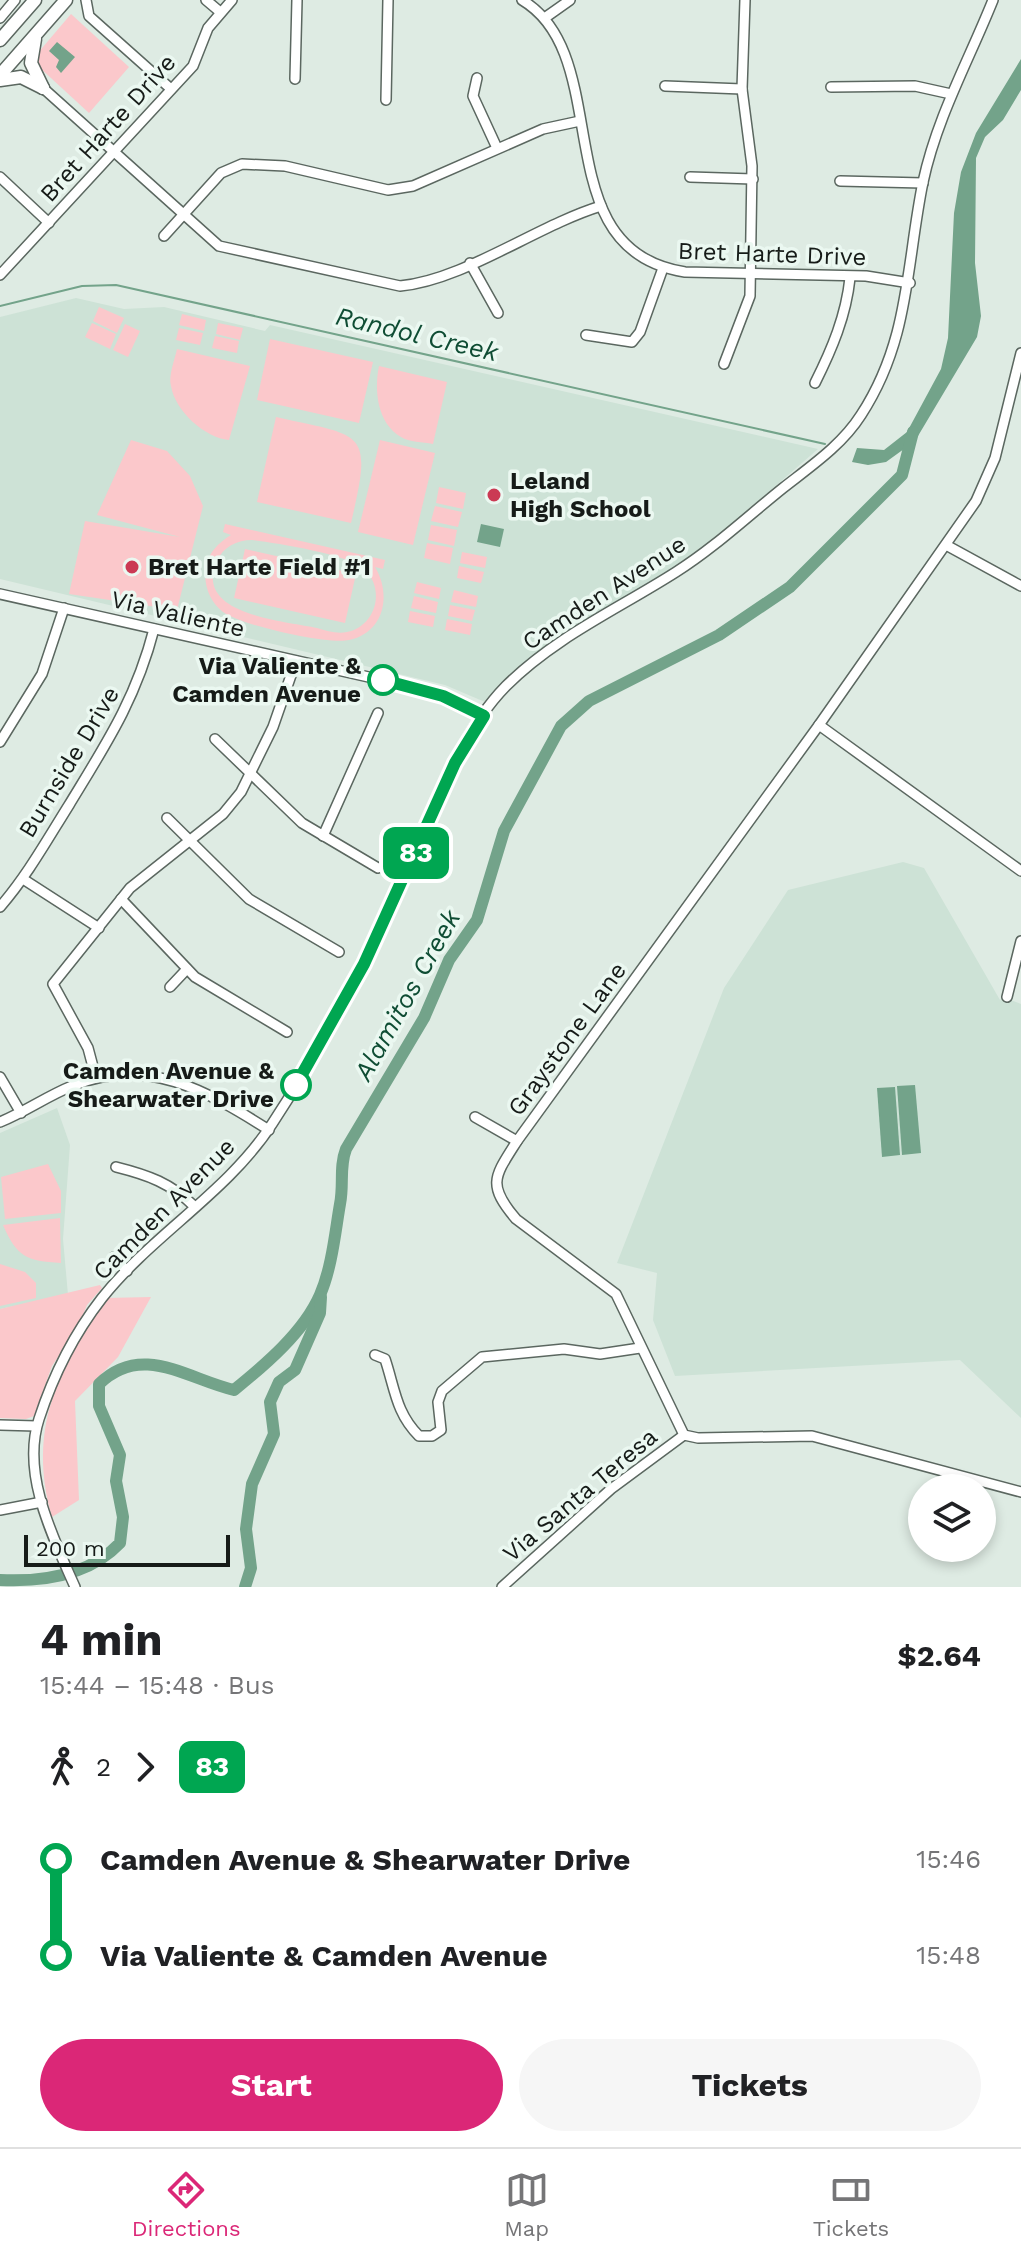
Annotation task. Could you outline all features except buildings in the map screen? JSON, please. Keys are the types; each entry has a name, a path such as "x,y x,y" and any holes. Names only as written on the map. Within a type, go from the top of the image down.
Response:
{"main road":[{"path":"0,40 35,0"},
{"path":"0,78 66,0"},
{"path":"37,34 31,63 43,88"},
{"path":"0,78 21,77 43,88"}],"street":[{"path":"0,18 15,0"},
{"path":"206,0 219,11"},
{"name":"Bret Harte Drive","path":"0,275 193,66 219,11 232,0"},
{"path":"295,79 297,0"},
{"path":"386,100 388,0"},
{"name":"Bret Harte Drive","path":"522,0 546,17 561,43 601,206 623,244 641,259 663,268 910,283"},
{"path":"546,17 570,0"},
{"path":"724,364 747,311 751,273 753,179 742,89 745,0"},
{"name":"Camden Avenue","path":"75,1587 51,1531 36,1469 36,1426 67,1353 102,1298 241,1163 269,1130 319,1049 364,964 455,763 508,684 586,624 680,570 838,442 860,417 880,382 901,325 910,283 923,183 951,94 991,0"},
{"path":"86,4 89,16 171,89"},
{"path":"477,78 473,96 497,148"},
{"path":"665,86 742,89"},
{"path":"831,87 915,86 951,94"},
{"path":"43,88 111,153 219,246 400,286 426,284 567,216 601,206"},
{"path":"164,236 221,173 242,164 285,166 388,190 413,186 543,129 580,121"},
{"path":"0,177 49,223"},
{"path":"690,177 753,179"},
{"path":"840,181 923,183"},
{"path":"470,263 498,313"},
{"path":"586,335 632,342 640,332 663,268"},
{"path":"815,383 832,349 848,302 850,278"},
{"name":"Graystone Lane","path":"684,1435 616,1294 516,1219 503,1204 494,1184 498,1171 946,545 986,481 1021,353"},
{"path":"946,545 1021,586"},
{"name":"Via Valiente","path":"0,594 426,691 484,716"},
{"path":"0,742 42,674 64,608"},
{"name":"Burnside Drive","path":"0,907 23,879 124,714 142,675 154,629"},
{"path":"96,1078 88,1048 53,984 142,876 223,814 252,772 296,661"},
{"path":"323,836 378,713"},
{"path":"819,725 1021,871"},
{"path":"215,739 302,823 378,868"},
{"path":"167,818 249,899 339,952"},
{"path":"23,879 99,928"},
{"path":"121,899 187,969 287,1032"},
{"path":"1007,997 1021,941"},
{"path":"170,987 187,969"},
{"path":"0,1122 69,1087 96,1078 132,1074 181,1081 204,1090 269,1130"},
{"path":"0,1077 21,1113"},
{"path":"475,1117 517,1141"},
{"path":"116,1167 154,1177 177,1189 195,1207"},
{"path":"114,1257 127,1271"},
{"path":"375,1355 385,1359 394,1396 407,1424 419,1436 432,1436 441,1430 438,1402 442,1391 482,1357 564,1349 600,1354 640,1348"},
{"path":"0,1425 36,1426"},
{"path":"684,1435 698,1438 812,1436 1021,1492"},
{"name":"Via Santa Teresa","path":"502,1587 611,1489 684,1435"},
{"path":"0,1510 42,1502"}],"shaded area":[{"path":"71,14 129,67 89,113 39,67 37,54"},
{"path":"57,42 75,57 61,73 56,67 59,60 49,51"},
{"path":"1021,59 1021,90 1003,120 985,137 976,158 975,263 981,316 977,337 915,441 886,462 868,465 852,462 857,448 884,450 907,432 941,369 948,338 954,213 961,172 976,133"},
{"name":"Leland High School","path":"76,298 124,309 164,307 265,331 270,325 818,449 694,557 562,638 503,683 485,702 445,685 0,579 0,317"},
{"path":"99,307 124,318 117,333 93,321"},
{"path":"182,314 206,320 204,331 179,325"},
{"path":"92,323 116,334 110,349 85,337"},
{"path":"218,323 243,328 240,340 216,334"},
{"path":"125,324 140,331 128,357 113,350"},
{"path":"179,328 203,333 200,345 176,340"},
{"path":"215,336 239,341 237,353 212,348"},
{"path":"270,339 373,362 359,423 257,400"},
{"path":"177,349 250,366 229,440 201,429 178,405 170,382"},
{"path":"379,366 447,382 433,444 404,439 387,423 377,395"},
{"path":"276,417 328,429 355,442 360,453 361,470 351,523 257,502"},
{"path":"131,440 167,451 190,476 203,506 177,610 69,594 85,521 180,537 97,515"},
{"path":"380,440 435,453 413,545 358,532"},
{"path":"439,487 466,493 463,509 436,503"},
{"path":"435,506 462,512 458,527 431,521"},
{"path":"225,524 385,560 383,569 375,567 383,589 382,611 377,621 361,636 338,641 265,628 223,612 208,593 205,574 211,553 231,535 223,532","holes":["252,540 327,554 364,569 375,586 375,606 371,615 357,628 336,632 265,618 229,604 218,593 213,579 217,561 227,548 241,541"]},
{"path":"481,524 504,529 500,547 477,542"},
{"path":"431,525 457,530 454,546 428,540"},
{"path":"427,543 453,548 450,564 424,558"},
{"path":"245,549 356,574 345,623 234,598"},
{"path":"462,552 487,557 485,568 460,563"},
{"path":"459,566 484,572 481,583 457,578"},
{"path":"417,582 441,588 439,599 414,593"},
{"path":"454,590 478,596 476,607 451,602"},
{"path":"414,596 438,602 436,613 411,608"},
{"path":"450,605 475,610 472,621 448,616"},
{"path":"410,611 435,616 433,627 408,622"},
{"path":"447,619 472,624 470,635 445,630"},
{"path":"903,862 924,868 1000,1000 1003,997 1021,1004 1021,1418 960,1360 675,1376 653,1320 657,1273 617,1263 724,988 788,890"},
{"path":"915,1085 921,1153 902,1155 897,1086"},
{"path":"895,1087 900,1155 882,1157 877,1088"},
{"path":"57,1108 70,1145 63,1239 68,1295 0,1309 0,1133"},
{"path":"48,1164 61,1191 61,1213 5,1219 1,1177"},
{"path":"60,1218 61,1263 39,1261 24,1255 13,1244 3,1225"},
{"path":"0,1264 25,1272 36,1283 36,1298 0,1306"},
{"path":"100,1285 102,1288 87,1305 78,1327 52,1366 34,1416 26,1419 0,1418 0,1309"},
{"path":"151,1297 118,1357 75,1401 79,1500 52,1517 43,1456 45,1428 61,1376 105,1298"}],"waterway":[{"name":"Randol Creek","path":"0,306 82,286 116,285 825,444"},
{"name":"Alamitos Creek","path":"0,1580 33,1580 64,1575 94,1563 120,1543 123,1517 116,1481 120,1455 99,1406 99,1384 115,1372 148,1365 165,1367 234,1390 283,1347 313,1309 330,1262 346,1149 424,1018 449,960 477,920 504,831 561,726 589,701 719,635 790,587 902,475 913,432"},
{"path":"245,1587 251,1568 246,1529 252,1484 274,1434 270,1402 279,1382 295,1370 320,1313 321,1297"}],"bus line":[{"name":"83","path":"296,1085 319,1049 364,964 455,763 484,716 443,696 383,680"}],"place":[{"name":"Leland High School","path":"494,495"},
{"name":"Bret Harte Field #1","path":"132,567"},
{"name":"Via Valiente & Camden Avenue","path":"383,680"},
{"name":"Camden Avenue & Shearwater Drive","path":"296,1085"}]}
